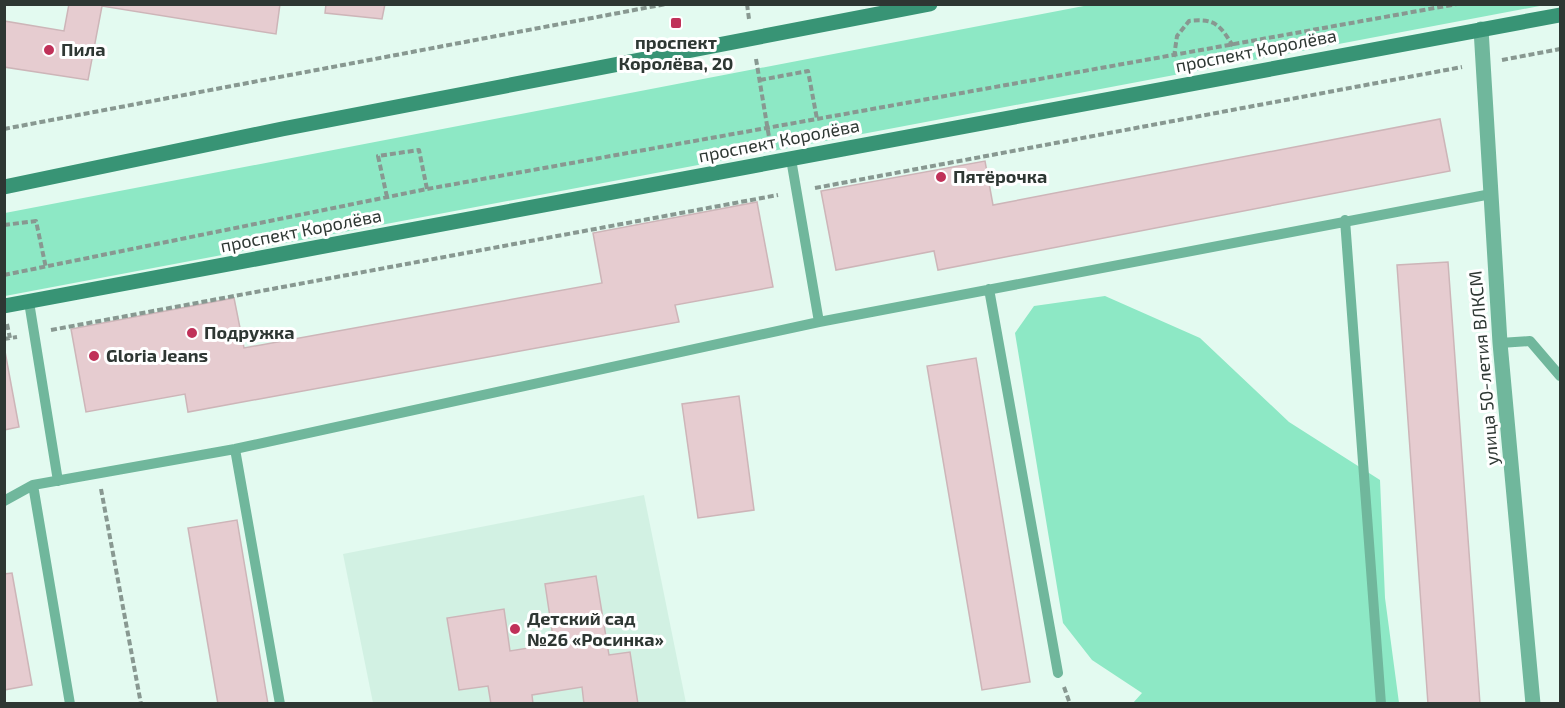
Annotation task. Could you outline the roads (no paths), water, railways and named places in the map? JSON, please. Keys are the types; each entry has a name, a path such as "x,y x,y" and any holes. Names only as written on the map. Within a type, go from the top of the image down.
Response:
{"main road":[{"path":"4,187 282,129 930,4"},
{"name":"проспект Королёва","path":"4,306 1560,15"}],"street":[{"name":"улица 50-летия ВЛКСМ","path":"1481,29 1500,343 1533,704"}],"lane":[{"path":"791,159 819,322"},
{"path":"4,501 33,485 235,449 819,322 1491,194"},
{"path":"1345,220 1381,704"},
{"path":"989,289 1059,673"},
{"path":"29,302 58,481"},
{"path":"1500,343 1530,341 1560,376"},
{"path":"235,449 280,704"},
{"path":"33,485 70,704"}],"place":[{"name":"проспект Королёва, 20","path":"676,23"},
{"name":"Пила","path":"49,50"},
{"name":"Пятёрочка","path":"941,177"},
{"name":"Подружка","path":"192,333"},
{"name":"Gloria Jeans","path":"94,356"},
{"name":"Детский сад №26 «Росинка»","path":"515,629"}]}
